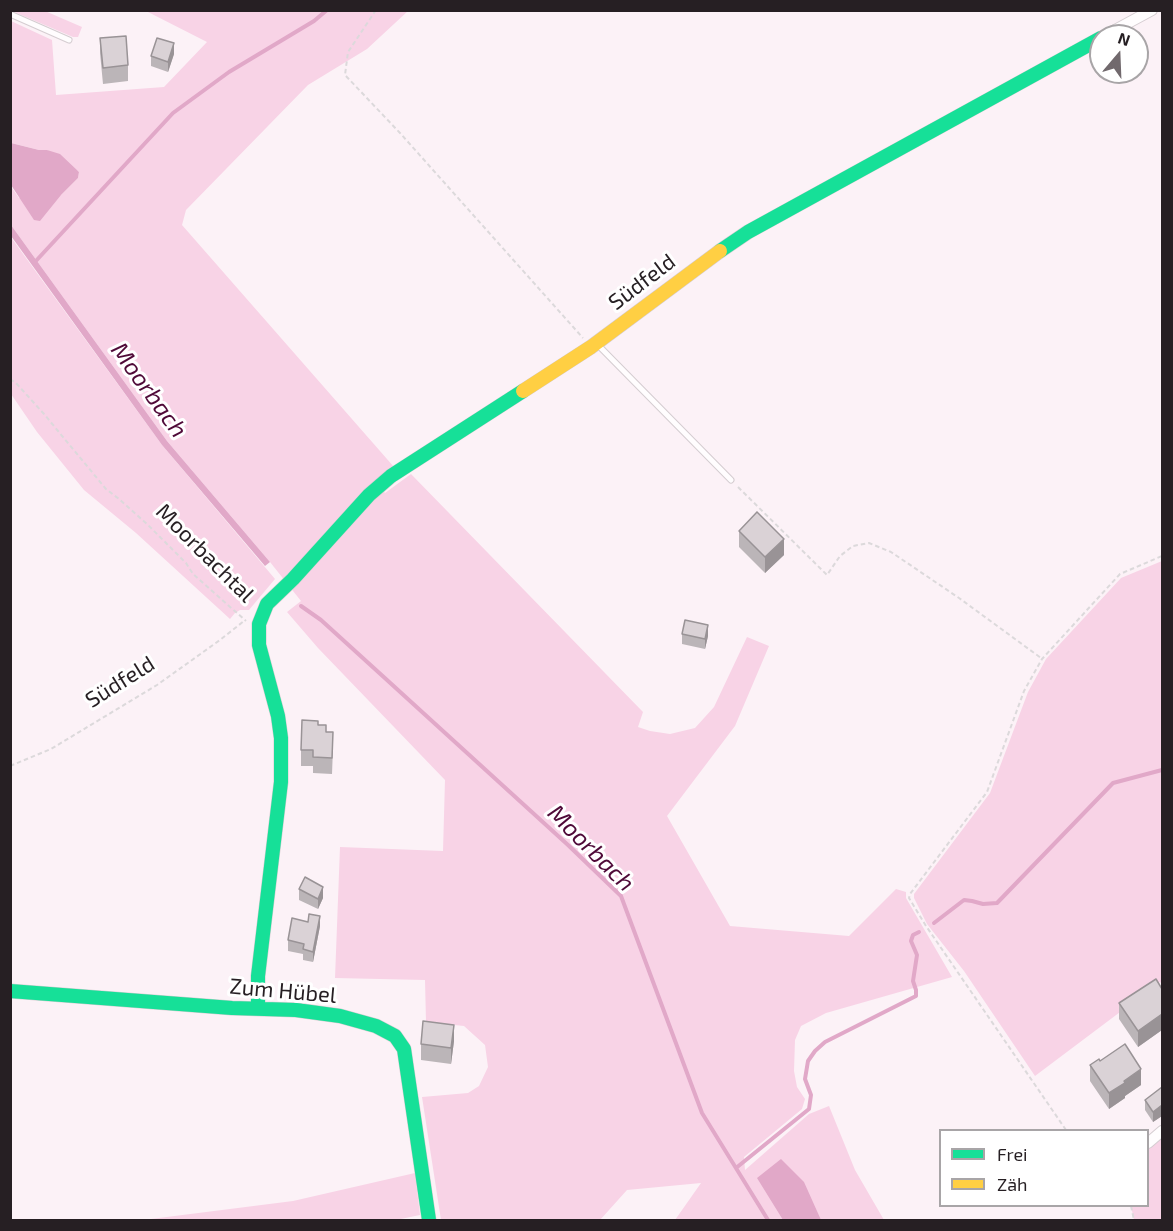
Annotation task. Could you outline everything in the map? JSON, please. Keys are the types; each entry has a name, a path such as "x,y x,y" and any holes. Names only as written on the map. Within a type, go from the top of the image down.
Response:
{"street":[{"name":"Südfeld","path":"1127,24 1152,10"},
{"name":"Südfeld","path":"258,624 267,604 293,579 369,495 391,476 593,345 701,264 748,232 1089,45"},
{"name":"Moorbachtal","path":"258,624 259,645 278,716 281,738 281,782 258,976 258,1008"},
{"name":"Zum Hübel","path":"10,991 220,1007 296,1010 340,1016 376,1026 395,1036 404,1049 429,1221"},
{"path":"1149,1142 1162,1131"}],"lane":[{"path":"10,14 69,40"},
{"path":"593,345 731,480"}],"path":[{"path":"376,10 348,52 345,75 593,345"},
{"name":"Moorbachtal","path":"10,379 44,414 105,489 120,499 148,525 186,563 193,574 244,621 258,624"},
{"path":"731,480 827,574 840,556 853,546 869,543 891,552 1042,659"},
{"path":"1065,1129 909,898 987,792 1024,691 1042,659 1120,574 1162,556"},
{"name":"Südfeld","path":"10,766 51,749 157,685 244,621"}],"shaded area":[{"path":"12,11 45,11 82,27 78,37 73,37"},
{"path":"146,11 408,11 367,49 308,85 186,210 182,225 394,467 376,482 385,493 411,474 643,712 638,727 670,734 695,728 714,707 747,637 769,646 735,726 667,816 730,926 849,936 896,889 906,892 906,898 952,977 826,1013 801,1026 795,1040 794,1071 797,1087 805,1099 802,1109 744,1157 745,1170 809,1114 829,1106 855,1170 884,1220 675,1220 701,1183 627,1190 600,1220 441,1220 422,1097 468,1093 479,1086 488,1067 485,1045 464,1026 426,1022 425,980 335,978 340,847 443,851 445,780 318,648 287,612 301,601 167,441 11,225 10,185 19,198 61,195 78,178 79,172 47,150 11,143 11,21 52,40 56,95 164,87 207,42"},
{"path":"11,143 60,154 79,172 78,178 40,221 34,220 11,185"},
{"path":"11,225 167,441 270,562 265,566 162,445 11,236"},
{"path":"10,236 162,445 275,579 249,610 240,610 230,619 136,533 84,490 37,432 11,394"},
{"path":"1162,561 1162,984 1160,982 1035,1076 964,971 927,924 914,894 990,793 1028,692 1046,659 1121,578"},
{"path":"1162,1138 1162,1220 1134,1220 1131,1207 1149,1207 1149,1148"},
{"path":"781,1159 804,1182 821,1220 783,1220 757,1178"},
{"path":"415,1173 420,1215 396,1220 143,1220 293,1201"}],"building":[{"path":"126,36 128,65 103,68 100,38"},
{"path":"157,38 174,43 168,62 151,56"},
{"path":"757,512 784,539 765,557 739,531"},
{"path":"685,620 708,625 705,639 682,634"},
{"path":"302,720 318,721 318,725 326,725 326,732 333,732 332,758 313,757 313,750 301,750"},
{"path":"305,877 323,887 318,899 299,889"},
{"path":"309,914 320,916 313,952 303,949 304,944 288,940 292,918 308,922"},
{"path":"1156,979 1162,989 1162,1014 1138,1031 1119,1003"},
{"path":"423,1021 454,1025 451,1048 421,1044"},
{"path":"1125,1044 1141,1069 1109,1093 1090,1065"},
{"path":"1162,1087 1162,1105 1153,1112 1145,1100"}],"waterway":[{"path":"34,263 173,113 229,72 314,21 327,10"},
{"name":"Moorbach","path":"301,606 321,620 621,896 702,1113 768,1220"},
{"path":"934,923 964,900 983,904 997,903 1113,783 1162,770"},
{"path":"736,1168 809,1109 811,1095 805,1079 808,1061 815,1051 825,1042 916,996 913,981 917,955 911,941 913,935 919,932"}],"traffic: fast":[{"path":"720,251 748,232 1089,45"},
{"path":"258,1008 258,976 281,782 281,738 278,716 259,645 259,624 267,604 293,579 369,495 391,476 523,391"},
{"path":"10,991 232,1008 296,1010 340,1016 376,1026 395,1036 404,1049 429,1220"}],"traffic: slow":[{"path":"523,391 591,347 720,251"}]}
